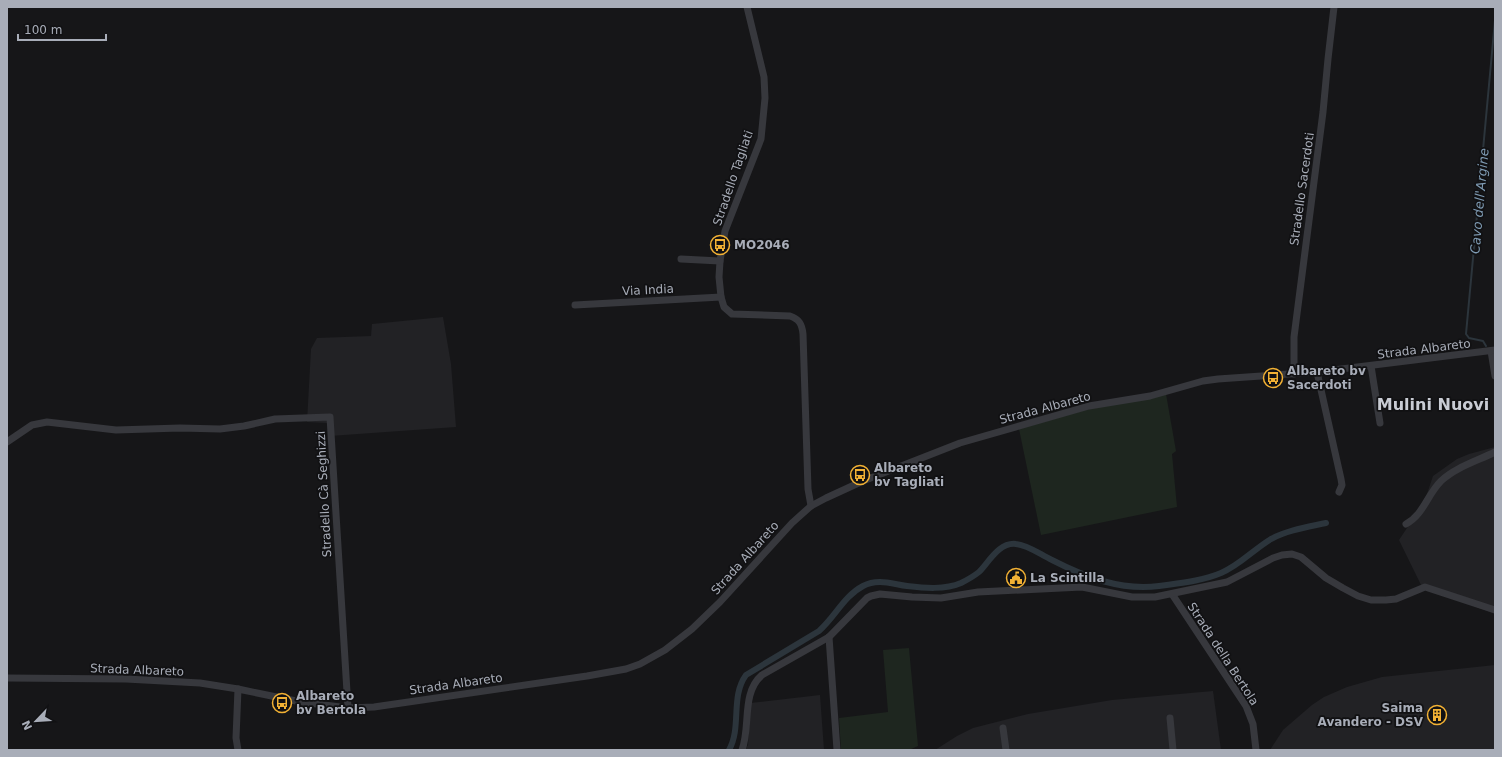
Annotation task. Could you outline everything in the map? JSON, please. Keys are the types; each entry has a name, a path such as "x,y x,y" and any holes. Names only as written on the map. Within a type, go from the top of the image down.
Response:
{"street":[{"name":"Stradello Tagliati","path":"747,7 765,85 761,139 725,231 719,277 724,307 732,314 790,316 802,325 808,489 812,506"},
{"name":"Stradello Sacerdoti","path":"1294,374 1294,337 1322,127 1334,7"},
{"path":"682,259 720,261"},
{"name":"Via India","path":"575,305 722,297"},
{"path":"1493,351 1495,376"},
{"name":"Strada Albareto","path":"7,678 126,679 200,683 301,702 348,708 374,707 611,672 640,664 665,650 692,629 720,602 779,535 812,506 863,481 946,448 1089,406 1150,396 1203,381 1317,372 1493,351"},
{"path":"1371,366 1380,422"},
{"path":"1317,372 1341,479 1342,486 1339,492"},
{"name":"Stradello Cà Seghizzi","path":"7,442 32,425 47,422 116,430 180,428 220,429 244,426 275,419 330,417 348,708"},
{"path":"1406,524 1420,514 1439,484 1446,477 1462,467 1495,452"},
{"path":"742,750 750,696 755,682 762,675 828,637 867,598 880,594 941,598 978,592 1082,588 1132,597 1156,597 1227,582 1273,558 1292,554 1301,557 1326,578 1343,588 1358,596 1371,600 1396,599 1425,587 1495,610"},
{"name":"Strada della Bertola","path":"1172,594 1246,706 1253,724 1256,750"},
{"path":"828,637 837,750"},
{"path":"238,689 236,738 238,750"},
{"path":"1170,718 1173,750"},
{"path":"1003,728 1006,750"}],"shaded area":[{"path":"443,317 451,364 456,427 330,436 327,423 307,422 311,349 317,338 371,336 372,324"},
{"path":"1166,394 1176,451 1172,454 1177,507 1041,535 1019,429 1092,408"},
{"path":"1495,447 1495,614 1422,587 1399,540 1427,494 1433,476 1457,459"},
{"path":"909,648 918,746 909,750 841,750 839,718 888,712 883,650"},
{"path":"1495,665 1495,750 1270,750 1283,730 1312,705 1324,697 1347,687 1382,677"},
{"path":"1213,691 1221,750 935,750 973,728 1028,714 1112,700"},
{"path":"820,695 824,750 745,750 748,745 750,703"}],"waterway":[{"name":"Cavo dell'Argine","path":"1486,346 1483,341 1469,338 1466,334 1495,20"},
{"path":"729,750 735,732 738,693 746,675 819,631 850,595 863,586 874,582 885,582 927,588 948,587 966,581 979,572 999,549 1010,544 1030,548 1077,572 1117,584 1145,587 1183,583 1214,576 1228,570 1271,539 1284,533 1326,523"}],"place":[{"name":"MO2046","path":"720,245"},
{"name":"Albareto bv Sacerdoti","path":"1273,378"},
{"name":"Albareto bv Tagliati","path":"860,475"},
{"name":"La Scintilla","path":"1016,578"},
{"name":"Albareto bv Bertola","path":"282,703"},
{"name":"Saima Avandero - DSV","path":"1437,715"}],"district":[{"name":"Mulini Nuovi","path":"1433,404"}]}
